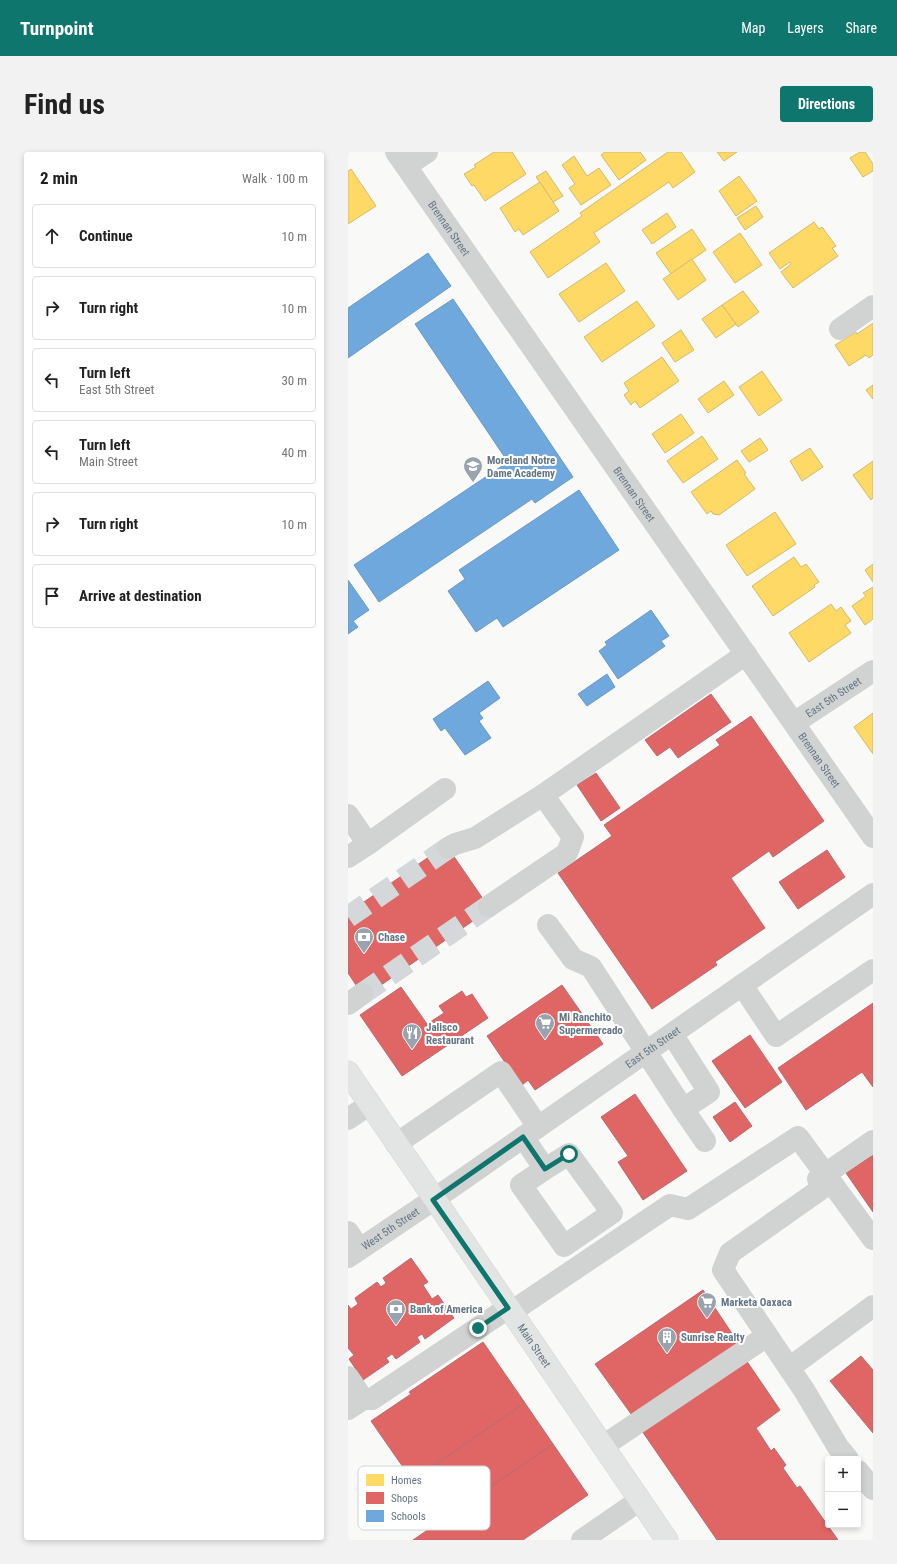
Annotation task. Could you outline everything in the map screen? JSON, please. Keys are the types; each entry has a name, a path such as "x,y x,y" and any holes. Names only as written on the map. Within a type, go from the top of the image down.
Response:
{"main road":[{"name":"Main Street","path":"348,1072 433,1200 667,1540"}],"street":[{"path":"401,159 427,152"},
{"name":"Brennan Street","path":"401,159 873,837"},
{"path":"840,329 873,306"},
{"path":"448,848 455,844 475,838 543,795 746,654"},
{"name":"East 5th Street","path":"794,723 873,671"},
{"path":"348,857 445,789"},
{"path":"489,906 567,854 573,837 543,795"},
{"path":"348,815 368,844"},
{"name":"East 5th Street","path":"433,1200 873,894"},
{"path":"548,925 573,960 591,967 705,1141"},
{"path":"742,985 776,1036 873,970"},
{"path":"672,1034 709,1092 684,1109"},
{"path":"396,1144 501,1072 531,1132 545,1169"},
{"path":"348,1119 370,1104"},
{"path":"348,1377 356,1404 372,1399 670,1205 688,1209 798,1137 825,1178 873,1239"},
{"path":"846,1456 838,1447 804,1390 723,1270 730,1253 873,1141"},
{"name":"West 5th Street","path":"352,1246 433,1200"},
{"path":"789,1368 873,1306"},
{"path":"603,1446 767,1336"},
{"path":"861,1475 873,1489"},
{"path":"582,1540 640,1500"}],"building: Homes":[{"path":"494,152 512,152 526,174 485,201 464,174 476,167 474,165"},
{"path":"605,152 640,152 646,160 619,180 601,155"},
{"path":"668,152 681,152 695,172 673,188 669,182 594,233 600,242 548,278 530,252 582,216 580,213"},
{"path":"717,152 737,152 724,161"},
{"path":"860,152 865,152 873,164 873,171 863,177 850,158"},
{"path":"574,156 587,176 599,168 611,185 581,205 569,188 575,184 562,165"},
{"path":"351,169 376,206 348,224 348,171"},
{"path":"546,171 563,196 553,202 536,177"},
{"path":"739,176 757,201 736,216 719,191"},
{"path":"540,182 559,211 523,235 519,229 515,232 500,208"},
{"path":"756,206 763,217 745,230 737,218"},
{"path":"667,213 676,227 652,244 642,230"},
{"path":"814,222 819,229 822,227 836,246 832,248 838,256 793,288 781,272 791,264 790,262 780,269 769,253"},
{"path":"692,229 706,250 671,274 656,253"},
{"path":"740,233 762,265 735,283 713,252"},
{"path":"692,259 706,280 678,300 663,279"},
{"path":"606,263 625,291 579,322 559,294"},
{"path":"743,291 759,312 738,327 722,305"},
{"path":"637,301 655,326 602,362 584,337"},
{"path":"722,305 736,324 716,338 702,319"},
{"path":"873,323 873,355 869,358 866,355 849,366 835,345 856,332 857,334"},
{"path":"681,330 694,350 675,362 662,343"},
{"path":"662,357 679,381 640,408 635,401 631,405 624,395 629,391 624,383"},
{"path":"762,371 782,400 759,416 739,387"},
{"path":"724,381 734,395 708,413 698,399"},
{"path":"873,385 873,399 866,390"},
{"path":"681,414 694,433 665,453 652,434"},
{"path":"702,436 718,459 683,483 667,461"},
{"path":"760,438 768,450 749,462 741,451"},
{"path":"810,448 823,467 802,481 790,461"},
{"path":"737,460 746,473 744,474 755,489 719,515 713,514 711,511 707,514 691,492"},
{"path":"873,461 873,498 871,500 853,475"},
{"path":"775,512 796,544 747,576 726,545"},
{"path":"794,557 801,567 806,564 819,582 814,585 815,587 773,616 752,586"},
{"path":"873,564 873,582 865,570"},
{"path":"873,587 873,619 865,625 852,606 866,596 863,593"},
{"path":"831,604 836,611 841,607 851,621 845,625 851,633 809,662 789,633"},
{"path":"873,713 873,754 854,727"}],"building: Shops":[{"path":"711,694 731,722 678,758 670,747 657,756 645,740"},
{"path":"751,716 824,821 773,857 769,851 731,878 765,928 715,962 717,965 652,1009 558,873 612,836 604,825 720,745 716,740"},
{"path":"596,773 620,808 601,821 577,785"},
{"path":"446,845 490,909 364,997 348,973 348,913"},
{"path":"827,850 845,877 798,909 779,882"},
{"name":"Mi Ranchito Supermercado","path":"562,985 603,1044 535,1090 528,1080 521,1086 487,1036"},
{"name":"Jalisco Restaurant","path":"401,987 427,1024 444,1013 439,1006 462,991 466,997 472,994 488,1018 402,1076 360,1015"},
{"path":"873,1003 873,1087 862,1072 806,1110 778,1068"},
{"path":"750,1035 782,1082 745,1108 712,1061"},
{"path":"635,1094 687,1171 643,1200 618,1162 628,1156 601,1117"},
{"path":"735,1102 752,1126 730,1142 713,1117"},
{"path":"873,1155 873,1212 846,1173"},
{"name":"Bank of America","path":"411,1258 428,1282 423,1285 432,1299 438,1295 454,1318 425,1339 422,1334 417,1337 420,1342 396,1359 392,1354 386,1358 389,1362 363,1380 349,1359 354,1355 348,1348 348,1305 351,1309 358,1304 355,1298 377,1282 381,1287 386,1283 383,1278"},
{"name":"Sunrise Realty","path":"703,1290 739,1344 634,1418 595,1364"},
{"path":"483,1342 525,1403 433,1466 402,1466 371,1421 411,1394 409,1392"},
{"path":"861,1356 873,1370 873,1433 830,1381"},
{"path":"746,1360 780,1410 756,1428 771,1451 774,1448 786,1465 783,1468 797,1488 800,1486 825,1522 825,1528 830,1528 838,1540 717,1540 642,1431"},
{"path":"525,1403 553,1444 490,1487 490,1466 433,1466"},
{"path":"553,1444 588,1495 523,1540 413,1540 428,1530 490,1530 490,1487"}],"building: Schools":[{"path":"428,253 451,286 348,358 348,308"},
{"path":"453,299 573,477 535,503 532,499 379,602 354,565 508,462 415,324"},
{"path":"579,490 619,550 503,627 497,618 476,632 448,591 465,579 459,570"},
{"path":"348,580 369,610 353,621 358,627 348,634"},
{"path":"651,610 669,636 661,641 665,646 618,679 599,651 607,645 605,642"},
{"path":"607,674 615,687 587,706 578,694"},
{"path":"488,681 500,698 479,713 483,718 479,721 491,738 465,755 445,728 441,731 433,719"}],"tunnel":[{"path":"348,917 448,848"},
{"path":"362,994 489,906"}],"place":[{"name":"Moreland Notre Dame Academy","path":"473,483"},
{"name":"Chase","path":"364,954"},
{"name":"Mi Ranchito Supermercado","path":"545,1040"},
{"name":"Jalisco Restaurant","path":"412,1050"},
{"name":"Marketa Oaxaca","path":"707,1319"},
{"name":"Bank of America","path":"396,1326"},
{"name":"Sunrise Realty","path":"667,1354"}],"route":[{"path":"478,1328 508,1308 433,1200 523,1137 545,1169 569,1154"}]}
